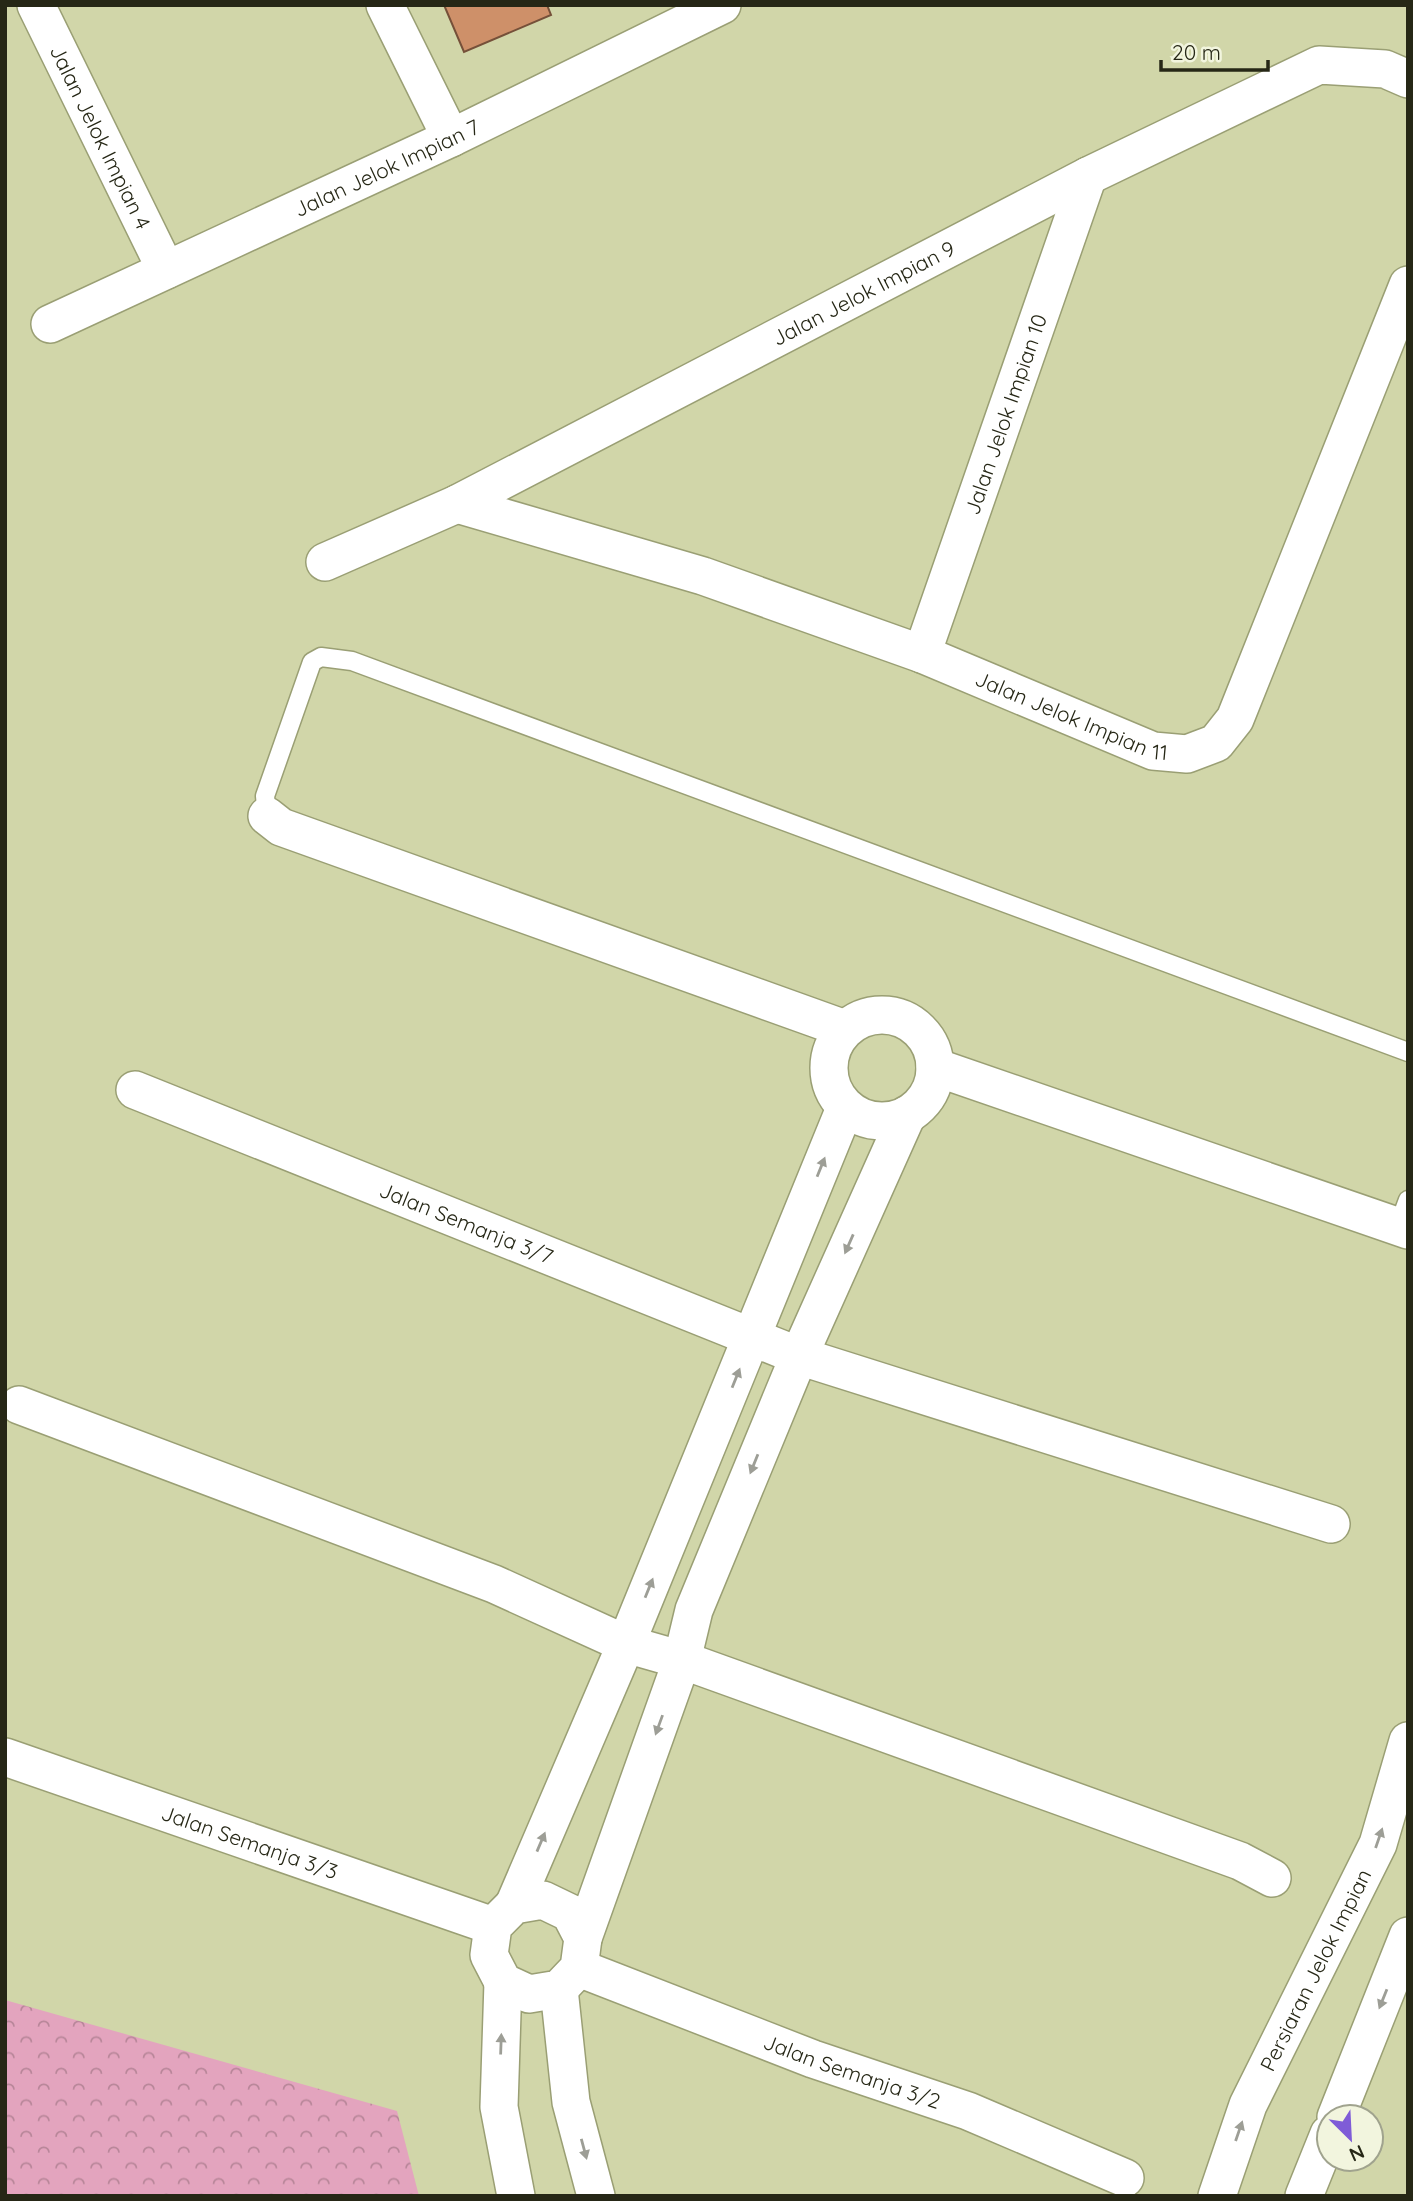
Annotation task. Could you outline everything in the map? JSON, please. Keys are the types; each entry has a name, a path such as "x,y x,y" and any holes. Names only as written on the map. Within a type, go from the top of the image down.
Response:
{"street":[{"name":"Jalan Jelok Impian 4","path":"36,5 166,270"},
{"path":"385,5 451,138"},
{"name":"Jalan Jelok Impian 7","path":"50,324 451,138 722,5"},
{"name":"Jalan Jelok Impian 9","path":"326,562 457,504 1088,176 1319,65 1385,69 1408,79"},
{"name":"Jalan Jelok Impian 10","path":"922,654 1088,176"},
{"name":"Jalan Jelok Impian 11","path":"457,504 703,576 922,654 1153,751 1187,754 1216,743 1235,719 1408,285"},
{"path":"267,816 281,827 845,1029"},
{"path":"503,1982 529,1994 574,1965 681,1660 694,1611 799,1356 908,1115 922,1102 932,1086 935,1068 932,1049 922,1032 907,1021 886,1014 864,1017 845,1029 832,1046 828,1068 832,1089 845,1108 864,1118 886,1121 908,1115"},
{"path":"935,1068 1404,1219"},
{"name":"Jalan Semanja 3/7","path":"135,1090 799,1356 1331,1524"},
{"path":"516,2196 499,2107 503,1982 489,1955 503,1915 626,1644 845,1108"},
{"path":"19,1405 494,1584 626,1644 681,1660 1240,1861 1272,1878"},
{"name":"Persiaran Jelok Impian","path":"1217,2196 1248,2105 1378,1844 1408,1741"},
{"name":"Jalan Semanja 3/3","path":"5,1758 503,1915"},
{"path":"503,1915 543,1900 570,1913 574,1965 571,2102 596,2196"},
{"path":"1342,2103 1408,1936"},
{"name":"Jalan Semanja 3/2","path":"574,1965 813,2059 968,2111 1125,2178"},
{"path":"1304,2196 1315,2169"}],"lane":[{"path":"267,816 265,796 313,662 321,657 352,661 1408,1052"}],"green space":[{"path":"5,2000 397,2111 419,2196 5,2196"}],"building":[{"path":"444,5 547,5 551,15 464,52"}]}
